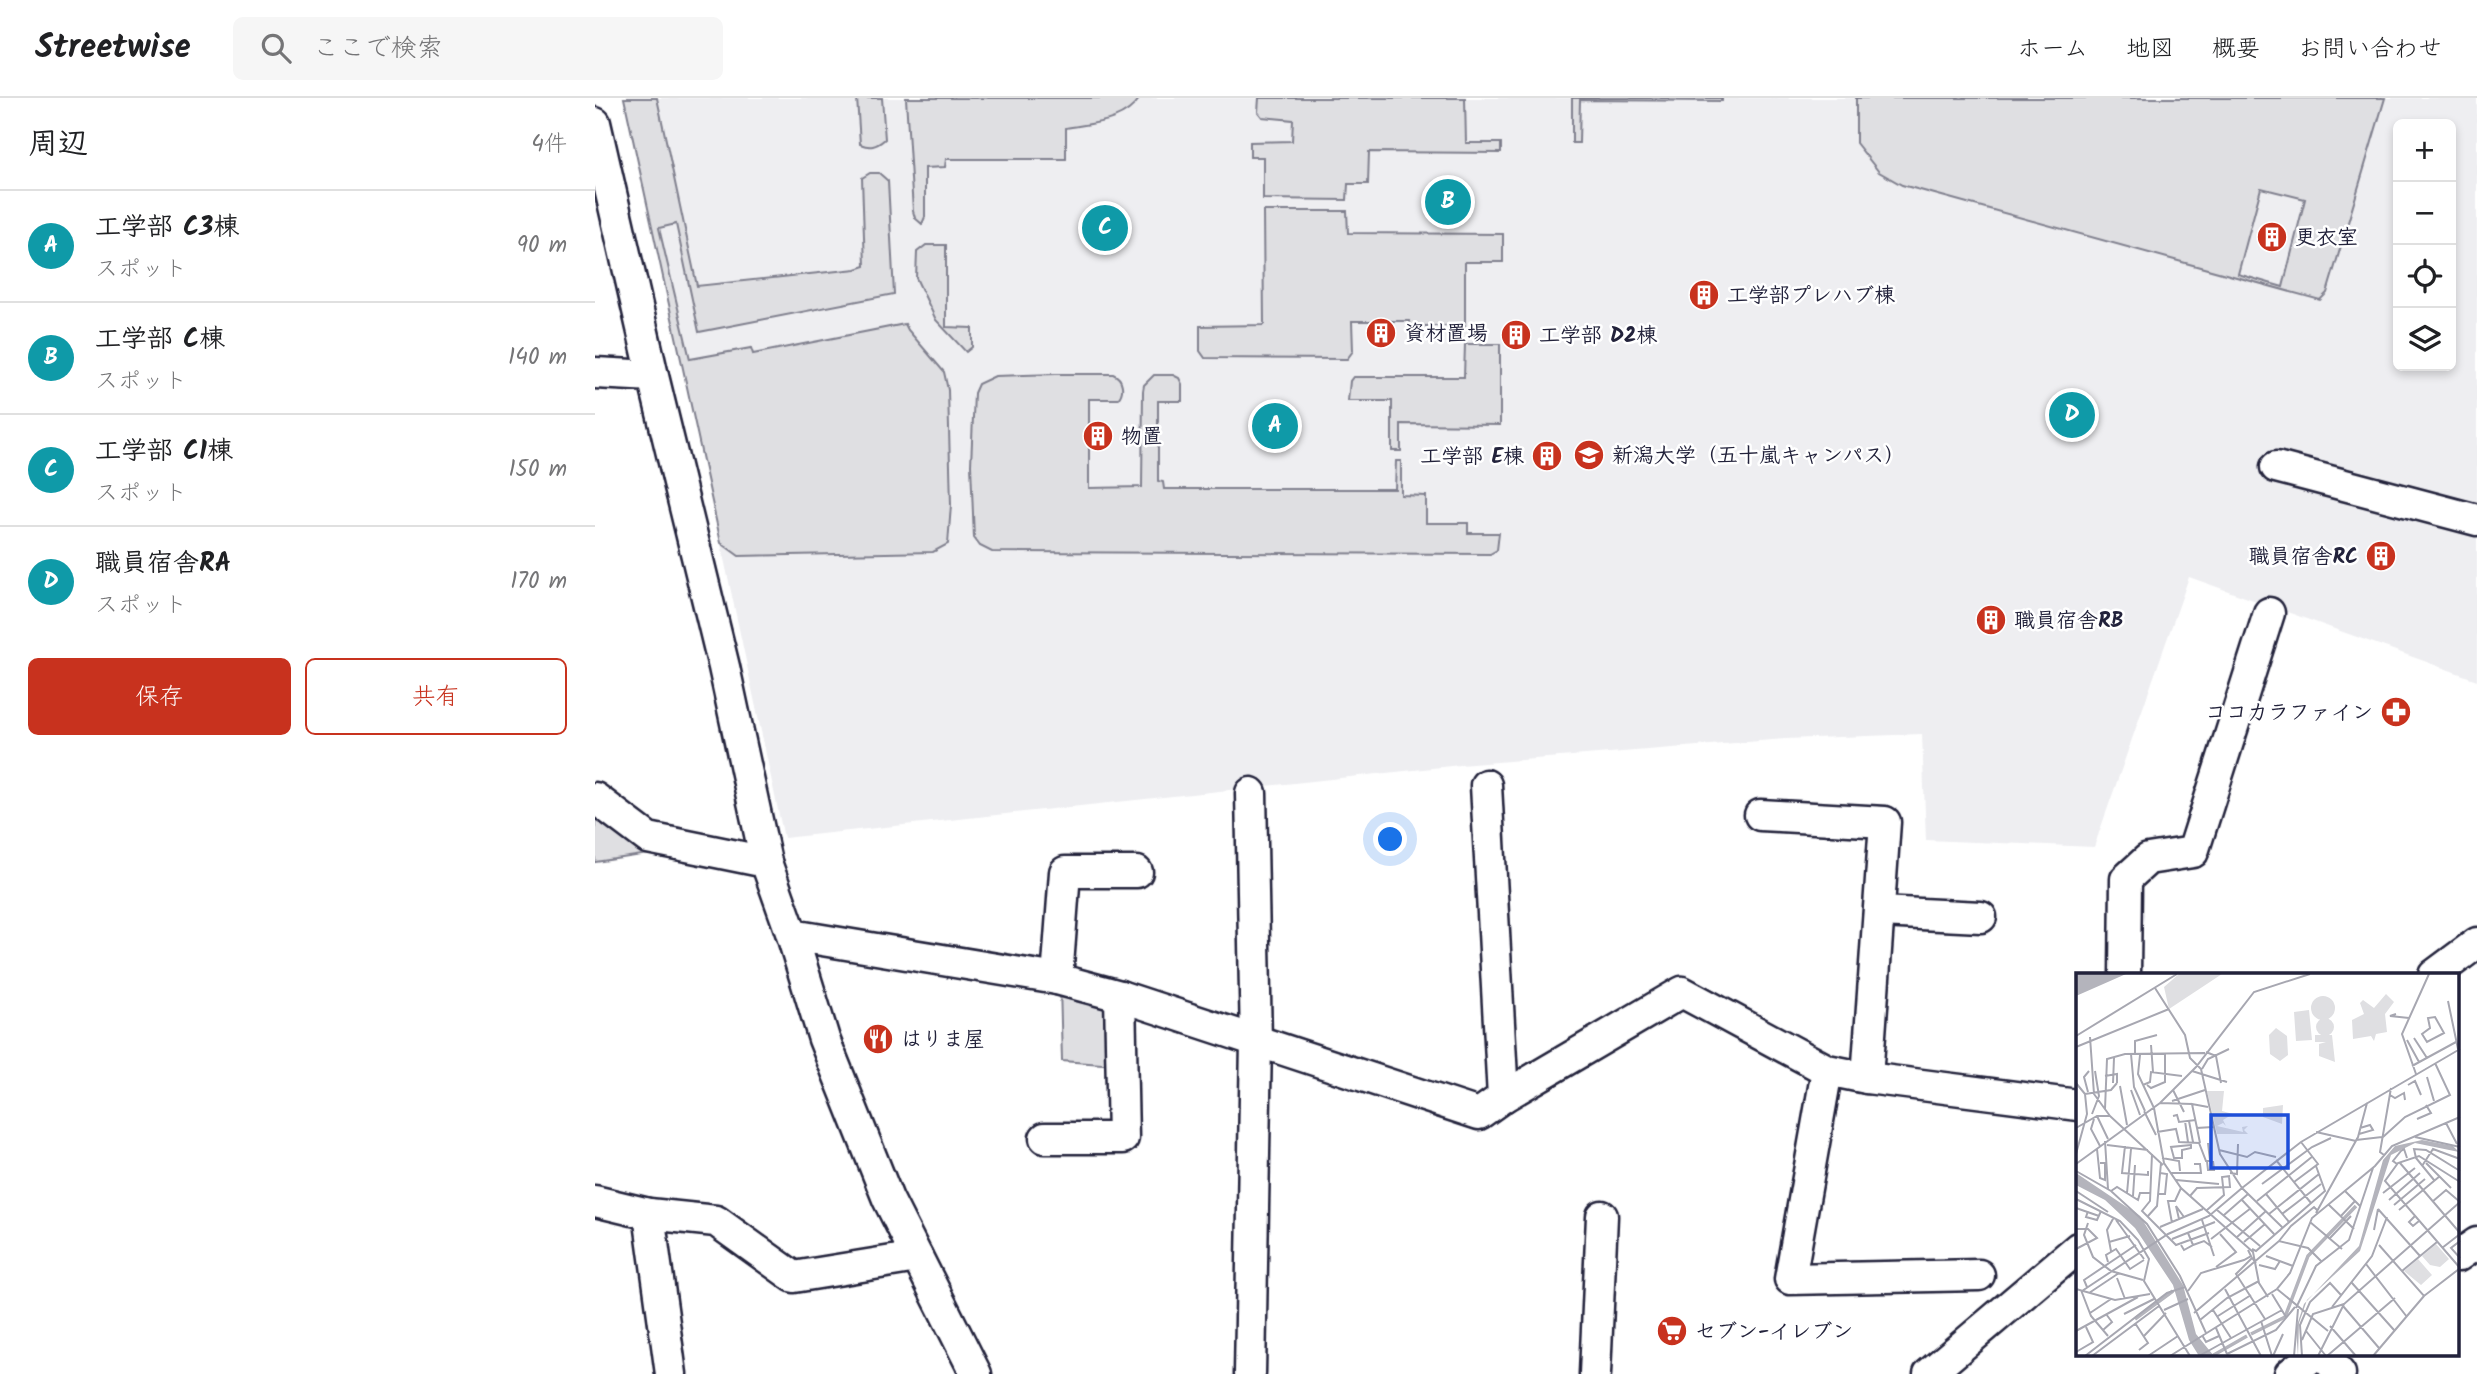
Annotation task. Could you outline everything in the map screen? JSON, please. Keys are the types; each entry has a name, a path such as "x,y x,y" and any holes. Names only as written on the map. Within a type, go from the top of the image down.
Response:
{"street":[{"path":"595,123 724,667 766,862 824,1039 888,1199 976,1374"},
{"path":"595,373 653,376"},
{"path":"2276,467 2477,520"},
{"path":"2125,973 2126,879 2148,859 2193,852 2269,614"},
{"path":"1486,785 1503,1097"},
{"path":"1250,1374 1256,1042 1251,793"},
{"path":"595,798 648,838 766,862"},
{"path":"1760,815 1885,822 1867,1078"},
{"path":"1057,979 1065,872 1137,872"},
{"path":"1880,912 1980,917"},
{"path":"792,935 1057,979 1120,996 1479,1114 1503,1097 1682,992 1827,1070 1867,1078 2076,1105"},
{"path":"2437,973 2477,943"},
{"path":"1045,1138 1123,1138 1120,996"},
{"path":"1827,1070 1790,1279 1979,1275"},
{"path":"595,1201 649,1214 716,1221 794,1277 917,1257"},
{"path":"649,1214 671,1374"},
{"path":"1595,1374 1602,1216"},
{"path":"2459,1255 2477,1243"},
{"path":"1929,1374 2076,1250"},
{"path":"2290,1374 2313,1356"},
{"path":"2325,1356 2340,1374"}],"shaded area":[{"path":"624,98 657,98 697,286 865,266 862,178 870,173 879,173 888,181 894,294 699,332 676,224 659,228 690,359 751,348 753,354 905,324 944,372 948,390 951,505 948,544 933,552 739,556 721,543"},
{"name":"新潟大学（五十嵐キャンパス）","path":"625,98 2477,98 2477,680 2189,577 2094,847 1926,840 1922,734 1785,739 1460,765 784,838"},
{"path":"857,98 882,98 885,139 876,145 860,144"},
{"path":"906,98 1140,98 1125,113 1116,117 1066,128 1066,159 946,159 945,167 925,168 925,217 922,224 915,218 913,211"},
{"path":"1259,98 1465,98 1466,143 1501,143 1501,153 1369,152 1368,184 1348,184 1347,200 1263,199 1263,157 1250,157 1250,142 1292,141 1293,120 1262,117 1258,112"},
{"path":"1572,98 1722,98 1722,101 1580,100 1579,143 1572,143"},
{"path":"1856,98 2385,98 2327,293 2320,300 1902,185 1879,172 1856,143","holes":["2261,188 2305,199 2283,287 2238,274"]},
{"path":"1263,211 1347,211 1348,233 1503,234 1503,262 1465,262 1465,326 1410,326 1410,321 1352,321 1353,351 1347,359 1205,358 1200,351 1200,326 1264,325"},
{"path":"926,245 946,245 946,327 972,328 972,347 966,352 936,320 916,278 917,252"},
{"path":"1465,344 1500,344 1500,425 1401,424 1401,451 1392,451 1392,401 1348,401 1350,381 1353,377 1464,377"},
{"path":"1113,374 1119,378 1122,385 1118,399 1089,399 1089,488 1142,487 1144,385 1154,375 1173,375 1179,378 1182,384 1182,401 1158,401 1158,481 1163,482 1164,489 1395,489 1396,461 1401,461 1401,495 1426,496 1426,523 1468,523 1468,533 1499,533 1497,550 1490,554 992,552 980,546 974,538 971,465 974,393 978,384 995,376"},
{"path":"595,798 645,834 649,854 595,862"},
{"path":"1060,985 1115,999 1115,1065 1062,1061"}],"place":[{"name":"工学部 C棟","path":"1448,202"},
{"name":"工学部 C1棟","path":"1105,228"},
{"name":"更衣室","path":"2272,237"},
{"name":"工学部プレハブ棟","path":"1704,295"},
{"name":"資材置場","path":"1381,333"},
{"name":"工学部 D2棟","path":"1516,335"},
{"name":"職員宿舎RA","path":"2072,415"},
{"name":"工学部 C3棟","path":"1275,426"},
{"name":"物置","path":"1098,436"},
{"name":"新潟大学（五十嵐キャンパス）","path":"1589,455"},
{"name":"工学部 E棟","path":"1547,456"},
{"name":"職員宿舎RC","path":"2381,556"},
{"name":"職員宿舎RB","path":"1991,620"},
{"name":"ココカラファイン","path":"2396,712"},
{"name":"はりま屋","path":"878,1039"},
{"name":"セブン-イレブン","path":"1672,1331"}]}
